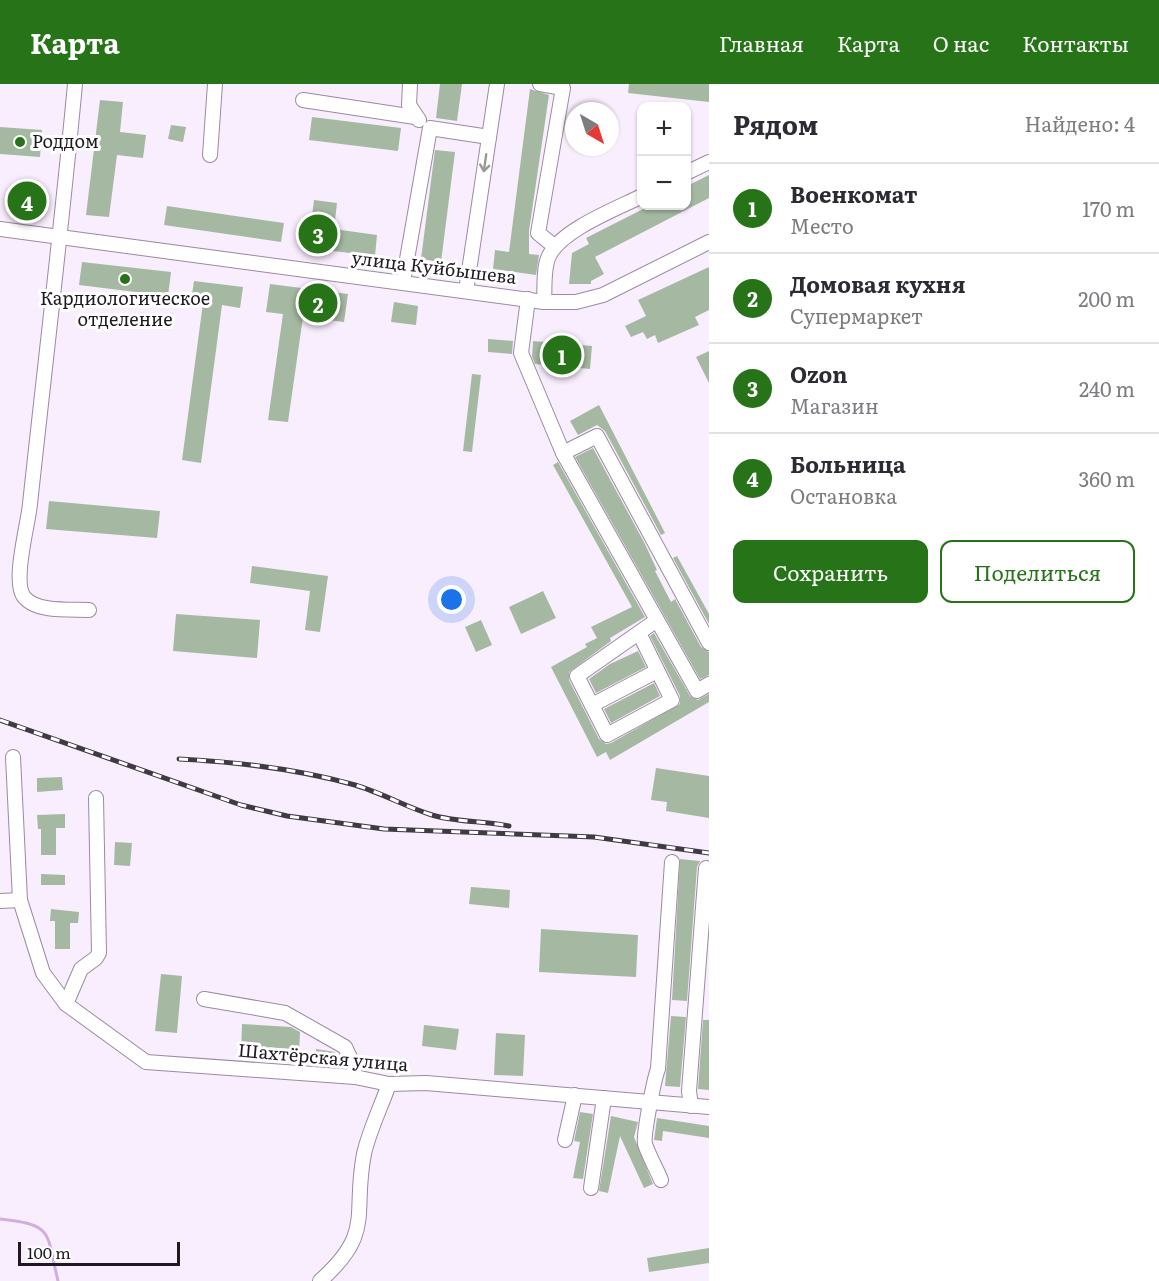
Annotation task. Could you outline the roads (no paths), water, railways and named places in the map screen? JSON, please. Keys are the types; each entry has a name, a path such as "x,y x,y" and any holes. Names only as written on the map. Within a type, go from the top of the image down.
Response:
{"street":[{"path":"75,84 60,237 53,276 19,586 25,598 37,606 89,610"},
{"path":"210,155 215,84"},
{"path":"410,84 409,105 415,117 430,128 489,137"},
{"path":"466,291 497,84"},
{"path":"540,84 563,88 538,233 554,246"},
{"path":"303,100 415,117"},
{"path":"404,282 430,128"},
{"path":"691,171 709,162"},
{"path":"544,302 548,259 554,246 588,223 637,198"},
{"name":"улица Куйбышева","path":"0,230 544,302 576,302 603,295 709,242"},
{"path":"528,299 521,353 563,453 697,692 709,684"},
{"path":"563,453 597,436 709,643"},
{"path":"639,633 672,700 607,735 577,676 657,620"},
{"path":"592,705 657,671"},
{"name":"Шахтёрская улица","path":"13,757 20,900 43,973 66,1004 146,1062 355,1077 388,1084 426,1083 709,1107"},
{"path":"66,1004 81,969 99,953 96,798"},
{"path":"661,1180 644,1142 652,1102 651,1084 658,1069 672,862"},
{"path":"691,1106 689,1090 706,868"},
{"path":"0,901 20,900"},
{"path":"204,999 285,1013 345,1047 354,1064 355,1077"},
{"path":"320,1281 352,1246 359,1227 364,1154 388,1084"},
{"path":"565,1140 575,1095"},
{"path":"591,1188 604,1098"}],"waterway":[{"path":"0,1219 31,1224 45,1234 49,1241 58,1281"}],"railway":[{"path":"0,720 241,805 287,816 384,829 594,837 709,853"},
{"path":"179,759 246,764 334,779 365,788 432,815 509,826"}],"place":[{"name":"Роддом","path":"20,142"},
{"name":"Больница","path":"27,201"},
{"name":"Ozon","path":"318,234"},
{"name":"Кардиологическое отделение","path":"125,279"},
{"name":"Домовая кухня","path":"318,303"},
{"name":"Военкомат","path":"562,355"}]}
